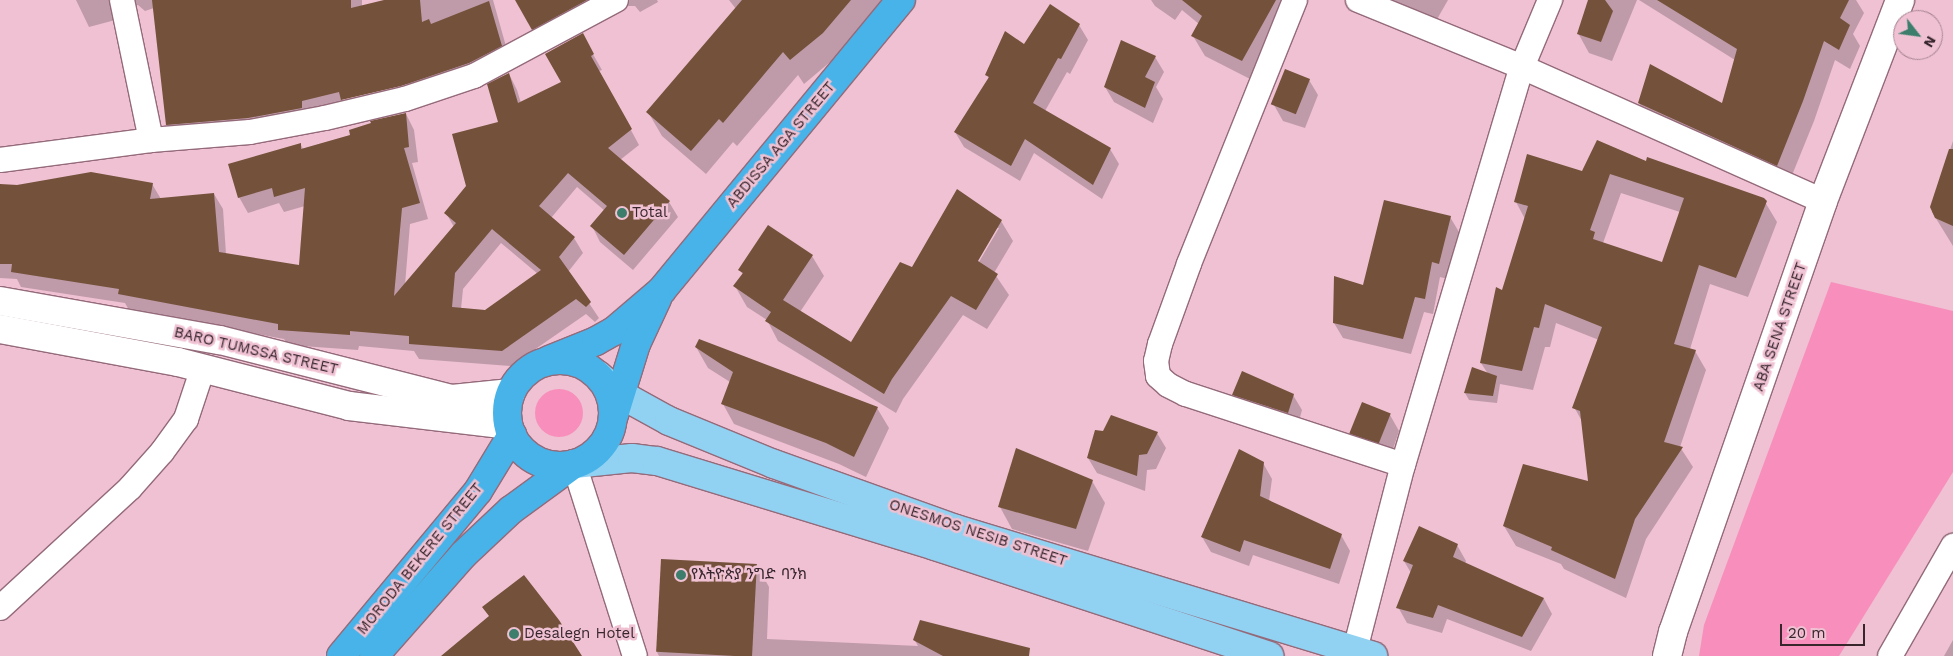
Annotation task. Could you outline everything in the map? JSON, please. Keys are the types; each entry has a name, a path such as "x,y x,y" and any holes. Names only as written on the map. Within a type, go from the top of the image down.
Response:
{"highway":[{"name":"ABDISSA AGA STREET","path":"661,291 901,0"},
{"path":"661,291 636,344 607,438 598,449 588,458 574,464 550,465 538,461 518,446 510,430 507,408 511,393 519,379 533,367 596,341 614,331 661,291"},
{"path":"549,360 567,360 583,365 598,375 611,396 612,424"},
{"name":"MORODA BEKERE STREET","path":"341,656 478,491 510,430"},
{"name":"MORODA BEKERE STREET","path":"374,656 463,555 511,510 574,464"}],"main road":[{"name":"ONESMOS NESIB STREET","path":"598,375 620,394 669,421 724,445 956,529 1364,653"},
{"name":"ONESMOS NESIB STREET","path":"574,464 632,458 657,461 935,546 1269,656"},
{"path":"810,508 822,480"},
{"path":"935,546 956,529"}],"street":[{"path":"122,0 151,140"},
{"path":"0,160 151,140 250,132 325,118 405,99 474,76 616,0"},
{"path":"1294,0 1179,291 1160,344 1156,361 1158,376 1168,385 1186,394 1403,465"},
{"path":"1358,0 1522,68 1823,201"},
{"path":"1364,653 1403,465 1522,68 1550,0"},
{"name":"ABA SENA STREET","path":"1667,656 1673,632 1823,201 1900,0"},
{"name":"BARO TUMSSA STREET","path":"0,300 220,340 452,399 511,393"},
{"name":"BARO TUMSSA STREET","path":"0,329 203,368 349,406 510,430"},
{"path":"0,608 130,488 162,452 186,419 203,368"},
{"path":"574,464 635,656"},
{"path":"1890,656 1953,546"}],"shaded area":[{"path":"1831,282 1953,311 1953,472 1839,656 1699,656 1704,625"},
{"path":"554,389 564,389 573,393 579,399 582,404 582,422 573,433 564,437 554,437 545,433 539,427 535,418 535,408 539,399 545,393"}],"building":[{"path":"152,0 351,0 351,8 384,0 420,0 422,22 429,19 431,24 489,1 502,46 469,63 401,86 341,100 339,92 302,101 302,108 248,118 166,125"},
{"path":"515,0 587,0 532,30"},
{"path":"742,0 851,0 823,33 790,60 783,52 723,123 719,119 691,151 646,112"},
{"path":"1182,0 1276,0 1242,61 1191,36 1202,16"},
{"path":"1588,0 1605,0 1613,11 1601,42 1577,34"},
{"path":"1657,0 1849,0 1840,18 1850,25 1839,50 1824,41 1777,166 1638,103 1650,64 1722,103 1737,49"},
{"path":"1050,4 1080,24 1061,59 1058,58 1033,103 1111,148 1093,185 1025,139 1011,166 954,132 989,77 985,75 1005,31 1024,44"},
{"path":"583,33 594,54 591,56 632,129 608,148 670,201 624,255 590,226 607,206 568,173 539,206 575,237 559,257 591,302 586,307 576,299 502,351 409,344 409,336 350,331 350,335 278,330 278,324 118,294 119,289 11,272 12,264 0,264 0,184 17,185 91,172 153,183 150,199 214,193 219,252 299,265 305,188 274,197 272,188 238,198 228,164 301,143 301,149 350,135 349,130 371,123 370,121 406,113 409,147 404,148 420,203 402,208 394,296 456,223 444,213 466,186 452,134 498,122 487,84 509,73 518,103 561,82 545,54","holes":["492,229 541,270 485,310 452,307 455,273"]},
{"path":"1121,40 1156,56 1145,77 1155,82 1145,108 1104,87"},
{"path":"1285,69 1310,79 1296,114 1271,104"},
{"path":"1597,140 1646,161 1647,157 1764,198 1767,201 1736,278 1699,265 1674,344 1696,350 1664,442 1683,447 1635,519 1615,579 1551,550 1552,547 1503,526 1523,464 1588,481 1580,411 1572,408 1602,327 1545,304 1539,328 1534,327 1522,371 1480,363 1496,287 1502,290 1528,206 1514,202 1527,154 1582,171","holes":["1610,174 1684,198 1662,262 1593,239 1595,232 1590,230"]},
{"path":"1949,149 1953,149 1953,226 1935,218 1930,207"},
{"path":"957,189 1002,220 978,261 998,274 976,310 951,296 892,379 884,394 765,321 771,312 733,286 743,273 738,270 768,225 813,255 783,300 851,342 900,262 912,267"},
{"path":"1384,200 1451,216 1439,264 1432,262 1425,299 1415,297 1403,339 1333,323 1334,276 1363,285"},
{"path":"699,339 878,407 854,457 826,443 721,404 733,372 695,347"},
{"path":"1472,367 1497,376 1493,396 1464,393"},
{"path":"1242,371 1294,394 1288,413 1232,395"},
{"path":"1362,402 1391,414 1378,445 1349,434"},
{"path":"1111,415 1158,432 1147,454 1139,455 1137,476 1087,458 1095,430 1103,431"},
{"path":"1016,448 1093,480 1076,529 998,507"},
{"path":"1239,449 1264,462 1260,496 1342,534 1330,569 1244,540 1240,552 1201,537"},
{"path":"1419,526 1458,544 1453,557 1544,598 1522,637 1438,605 1433,618 1396,608 1413,565 1403,561"},
{"path":"661,559 757,564 752,656 656,652"},
{"path":"524,575 559,620 582,656 441,656 489,616 482,607"},
{"path":"920,620 1030,648 1029,656 943,656 913,640"}],"place":[{"name":"Total","path":"622,213"},
{"name":"የእትዮጵያ ንግድ ባንክ","path":"681,575"},
{"name":"Desalegn Hotel","path":"514,634"}]}
